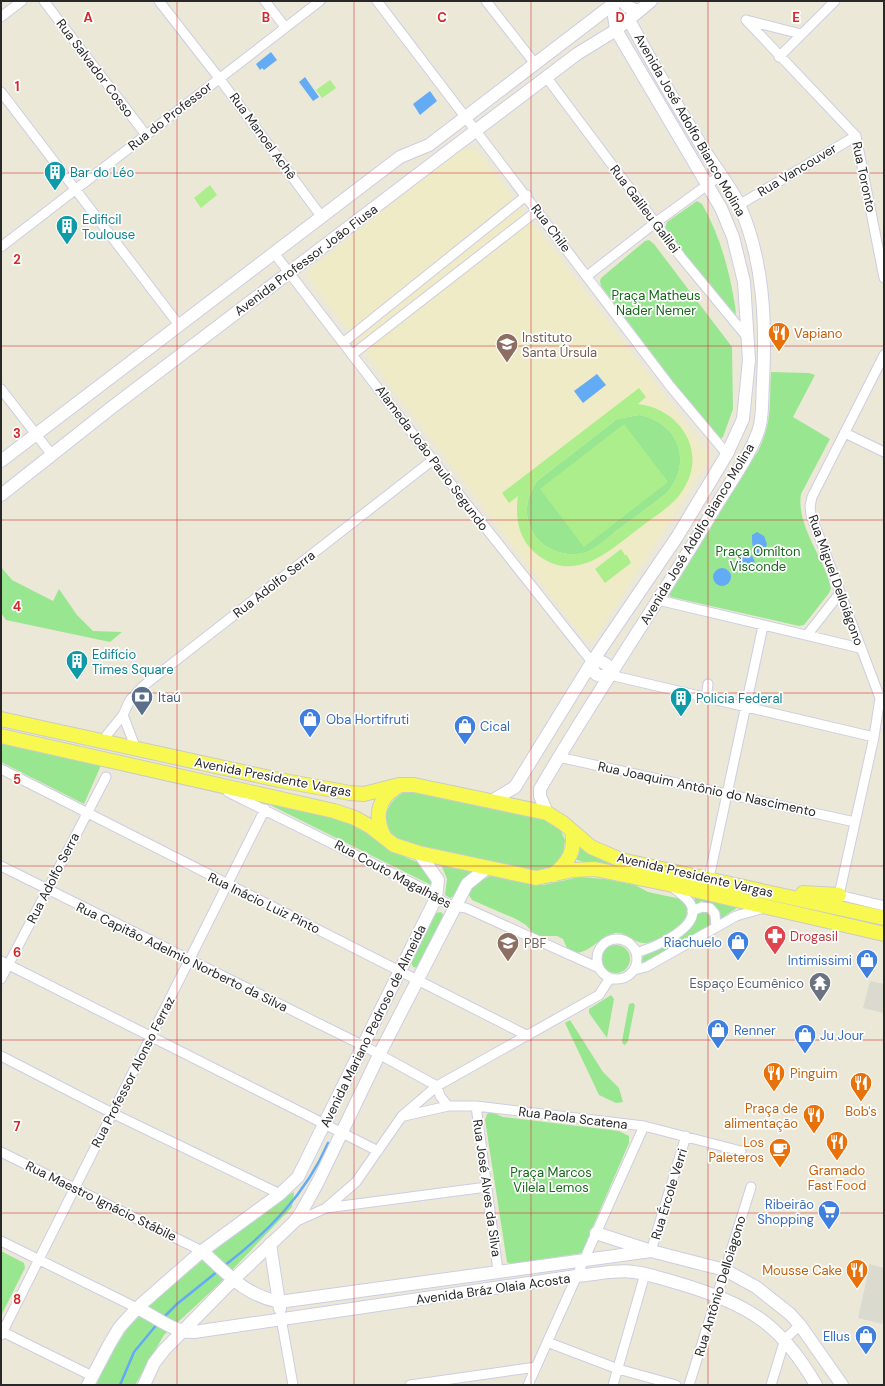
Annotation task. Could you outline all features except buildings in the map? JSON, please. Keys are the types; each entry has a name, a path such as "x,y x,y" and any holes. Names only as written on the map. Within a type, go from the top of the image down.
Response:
{"main road":[{"name":"Avenida Professor João Fiusa","path":"1,495 577,54 616,30 652,1"},
{"name":"Avenida Professor João Fiusa","path":"1,461 321,216 400,157 429,145 536,65 615,2"},
{"path":"616,30 615,2 638,12"},
{"name":"Avenida José Adolfo Bianco Molina","path":"547,814 540,796 540,789 593,699 610,675 692,545 752,445 760,425 764,359 764,318 760,279 754,247 739,205 704,150 629,20"},
{"name":"Avenida José Adolfo Bianco Molina","path":"492,801 515,787 592,662 677,537 727,454 743,419 749,360 744,282 731,231 721,208 616,30"},
{"path":"744,282 760,279"},
{"path":"677,537 692,545"},
{"path":"592,662 605,662 609,667 610,675"},
{"name":"Avenida Presidente Vargas","path":"1,719 136,749 350,793 364,794 399,785 422,786 492,801 547,814 591,847 621,860 709,878 884,918"},
{"name":"Avenida Presidente Vargas","path":"1,736 334,811 355,818 384,836 399,848 419,853 536,878 573,870 595,869 668,884 884,934"},
{"path":"384,836 378,822 380,806 387,793 399,785"},
{"path":"553,875 570,857 573,844 572,832"},
{"name":"Avenida Mariano Pedroso de Almeida","path":"90,1381 119,1328 137,1308 202,1250 280,1194 298,1177 436,898 438,880 430,865 419,853"},
{"name":"Avenida Mariano Pedroso de Almeida","path":"144,1385 154,1363 182,1332 226,1272 270,1244 294,1222 318,1182 379,1055 467,884 487,868"},
{"path":"768,892 781,891 839,894"},
{"path":"596,1233 651,1251"},
{"path":"270,1244 281,1318"},
{"name":"Avenida Bráz Olaia Acosta","path":"202,1250 253,1294 278,1302 651,1251 726,1270 756,1287 790,1314 800,1325 842,1385"},
{"name":"Avenida Bráz Olaia Acosta","path":"137,1308 152,1314 169,1326 182,1332 205,1331 281,1318 576,1276 633,1271 716,1295 734,1303 763,1320 785,1339 804,1364 816,1385"},
{"path":"399,1302 397,1292 402,1285"}],"street":[{"path":"1,17 22,1"},
{"name":"Rua Salvador Cosso","path":"44,1 146,135"},
{"name":"Rua Manoel Achê","path":"159,1 219,78 321,216"},
{"path":"265,1 284,27"},
{"name":"Rua do Professor","path":"2,244 75,190 284,27 320,1"},
{"name":"Rua Chile","path":"377,1 538,210 670,386 727,454"},
{"path":"486,1 536,65"},
{"path":"779,57 835,1"},
{"name":"Rua Toronto","path":"801,34 746,20 779,57 856,136 884,278"},
{"name":"Rua Galileu Galilei","path":"546,78 703,285 747,336"},
{"path":"1,92 179,325"},
{"name":"Rua Vancouver","path":"739,205 856,136"},
{"path":"587,276 655,222 720,175"},
{"path":"344,342 527,196"},
{"path":"353,354 538,210"},
{"name":"Alameda João Paulo Segundo","path":"274,252 592,662"},
{"name":"Rua Miguel Delloiágono","path":"882,698 860,648 811,515 810,506 812,497 846,433 884,355"},
{"path":"1,389 35,435 52,455"},
{"path":"846,433 884,452"},
{"name":"Rua Adolfo Serra","path":"102,741 123,715 130,700 142,687 434,459"},
{"path":"807,635 840,594"},
{"path":"658,600 860,648"},
{"path":"709,878 725,794 746,708 763,626"},
{"path":"610,675 874,737"},
{"path":"706,698 708,684"},
{"path":"882,698 839,894 884,906"},
{"path":"123,715 136,749"},
{"name":"Rua Joaquim Antônio do Nascimento","path":"558,757 855,822"},
{"name":"Rua Inácio Luiz Pinto","path":"1,769 528,1036"},
{"name":"Rua Adolfo Serra","path":"1,979 5,963 47,889 106,777"},
{"name":"Rua Couto Magalhães","path":"211,783 428,891 436,898 455,907 466,908 599,968"},
{"name":"Rua Professor Alonso Ferraz","path":"2,1333 265,809"},
{"name":"Rua Capitão Adelmio Norberto da Silva","path":"1,866 364,1046 437,1086"},
{"path":"636,953 650,948 684,929 689,922 692,911 690,903 668,884"},
{"path":"692,911 702,907 710,908 715,914 716,927"},
{"path":"634,970 638,959 634,947 623,940 610,940 604,944 598,955 599,968 610,978 623,979 634,970 646,967 716,927 748,912 769,907"},
{"path":"5,963 378,1151"},
{"path":"326,1208 356,1182 402,1116 437,1086 599,995 610,978"},
{"path":"1,1056 112,1113 280,1194"},
{"path":"437,1086 440,1096 448,1106"},
{"name":"Rua Paola Scatena","path":"402,1116 448,1106 476,1106 644,1126 742,1151"},
{"name":"Rua José Alves da Silva","path":"476,1106 498,1271"},
{"path":"528,1385 644,1126"},
{"name":"Rua Ércole Verri","path":"651,1251 686,1136"},
{"name":"Rua Maestro Ignácio Stábile","path":"1,1152 74,1189 202,1250"},
{"path":"294,1222 326,1208 487,1187"},
{"name":"Rua Antônio Delloiagono","path":"689,1385 751,1187"},
{"path":"1,1240 137,1308"},
{"path":"613,1385 645,1274"},
{"path":"281,1318 293,1385"},
{"path":"771,1385 785,1339 800,1325"},
{"path":"2,1333 90,1381"},
{"path":"547,1342 618,1369 676,1385"},
{"path":"410,1385 536,1366"}],"shaded area":[{"name":"Instituto Santa Úrsula","path":"468,148 479,153 704,448 708,456 706,464 595,638 590,641 583,637 310,280 308,274 312,268 459,150"},
{"path":"870,981 884,984 884,1013 863,1008"},
{"path":"869,1264 884,1268 884,1315 882,1324 858,1318"}],"green space":[{"path":"330,80 336,88 322,98 316,90"},
{"path":"210,185 217,195 201,208 194,198"},
{"path":"697,201 702,204 708,215 721,248 728,270 736,309 735,318 667,234 665,228 667,222"},
{"name":"Praça Matheus Nader Nemer","path":"649,240 654,244 732,347 733,409 723,437 720,439 715,437 601,286 601,278 645,241"},
{"name":"Praça Omílton Visconde","path":"771,372 809,373 815,375 793,417 830,439 801,494 801,506 807,530 828,577 831,589 804,625 799,626 671,597 669,595 758,451 763,440 768,421"},
{"path":"639,388 646,397 638,404 653,408 666,414 677,423 686,434 691,447 692,461 690,475 683,490 675,500 664,510 604,554 591,561 577,565 563,566 549,562 534,552 524,540 519,526 517,512 518,496 509,503 502,493","holes":["639,415 653,419 664,426 678,445 680,457 679,469 675,481 667,493 589,551 572,554 563,553 547,547 540,541 534,535 527,515 529,497 537,481 617,419"]},
{"path":"639,415 653,419 664,426 678,445 680,457 679,469 675,481 667,493 589,551 572,554 555,551 547,547 534,535 527,515 529,497 537,481 617,419"},
{"path":"624,424 668,482 584,547 540,489"},
{"path":"621,549 625,555 627,555 631,563 605,583 595,569"},
{"path":"1,567 12,580 53,601 59,589 77,615 93,631 122,632 110,642 6,620 1,613"},
{"path":"1,741 102,763 84,804 1,762"},
{"path":"410,790 547,819 561,831 565,840 563,854 556,866 533,873 408,846 392,836 387,829 386,815 392,802 403,793"},
{"path":"262,801 326,814 351,821 370,832 398,853 425,867 431,877 433,886"},
{"path":"579,846 884,922 884,926 580,861 575,859"},
{"path":"441,864 472,870 454,896 450,898 445,895 447,879"},
{"path":"492,875 543,885 580,877 605,879 635,885 648,892 681,899 686,902 687,909 685,921 672,932 650,942 639,942 626,935 615,933 604,938 589,949 578,953 571,953 563,939 557,936 536,936 526,925 516,919 472,900 469,895 473,884"},
{"path":"696,897 738,907 722,918 719,917 710,905 701,901 698,904 695,903 694,900"},
{"path":"703,910 710,912 712,919 709,927 643,963 641,959 644,956 685,933 695,917"},
{"path":"441,912 445,917 419,968 413,967 411,962 436,913"},
{"path":"616,945 622,946 626,949 629,953 629,965 626,969 622,972 616,973 610,972 606,969 603,965 602,959 603,953 606,949 610,946"},
{"path":"611,995 614,999 607,1038 589,1013 589,1009"},
{"path":"633,1003 635,1005 628,1041 625,1045 622,1041 629,1004"},
{"path":"570,1020 603,1072 619,1088 623,1102 616,1103 599,1095 565,1023"},
{"name":"Praça Marcos Vilela Lemos","path":"491,1112 503,1117 619,1131 629,1136 629,1143 587,1240 586,1248 583,1253 511,1264 507,1262 485,1120 487,1114"},
{"path":"294,1192 292,1207 218,1285 164,1335 135,1385 96,1385 106,1362 129,1326 157,1298 264,1209"},
{"path":"1,1251 24,1263 25,1268 1,1316"}],"water":[{"path":"271,52 277,60 264,70 262,68 260,70 256,64"},
{"path":"305,77 319,97 313,101 299,82"},
{"path":"430,91 437,101 420,115 413,104"},
{"path":"597,374 606,385 583,403 574,391"},
{"path":"757,532 764,536 767,544 763,556 757,554 753,548 752,535"},
{"path":"745,554 751,555 754,564 752,568 743,572 739,566 740,559"},
{"path":"722,568 728,571 731,577 728,583 722,586 716,583 713,577 716,571"}],"waterway":[{"path":"224,1266 270,1226 297,1196 319,1162 328,1143"},
{"path":"163,1318 177,1304 218,1271"},
{"path":"120,1385 134,1352 158,1323"}],"place":[{"name":"Bar do Léo","path":"55,192"},
{"name":"Edificil Toulouse","path":"67,246"},
{"name":"Vapiano","path":"779,352"},
{"name":"Instituto Santa Úrsula","path":"507,364"},
{"name":"Edifício Times Square","path":"77,680"},
{"name":"Itaú","path":"142,716"},
{"name":"Policia Federal","path":"681,718"},
{"name":"Oba Hortifruti","path":"310,738"},
{"name":"Cical","path":"465,746"},
{"name":"Drogasil","path":"775,956"},
{"name":"PBF","path":"508,962"},
{"name":"Riachuelo","path":"738,962"},
{"name":"Intimissimi","path":"867,980"},
{"name":"Espaço Ecumênico","path":"820,1002"},
{"name":"Renner","path":"718,1050"},
{"name":"Ju Jour","path":"805,1054"},
{"name":"Pinguim","path":"774,1092"},
{"name":"Bob's","path":"861,1102"},
{"name":"Praça de alimentação","path":"814,1134"},
{"name":"Gramado Fast Food","path":"837,1162"},
{"name":"Los Paleteros","path":"780,1168"},
{"name":"Ribeirão Shopping","path":"829,1230"},
{"name":"Mousse Cake","path":"857,1290"},
{"name":"Ellus","path":"866,1356"}]}
